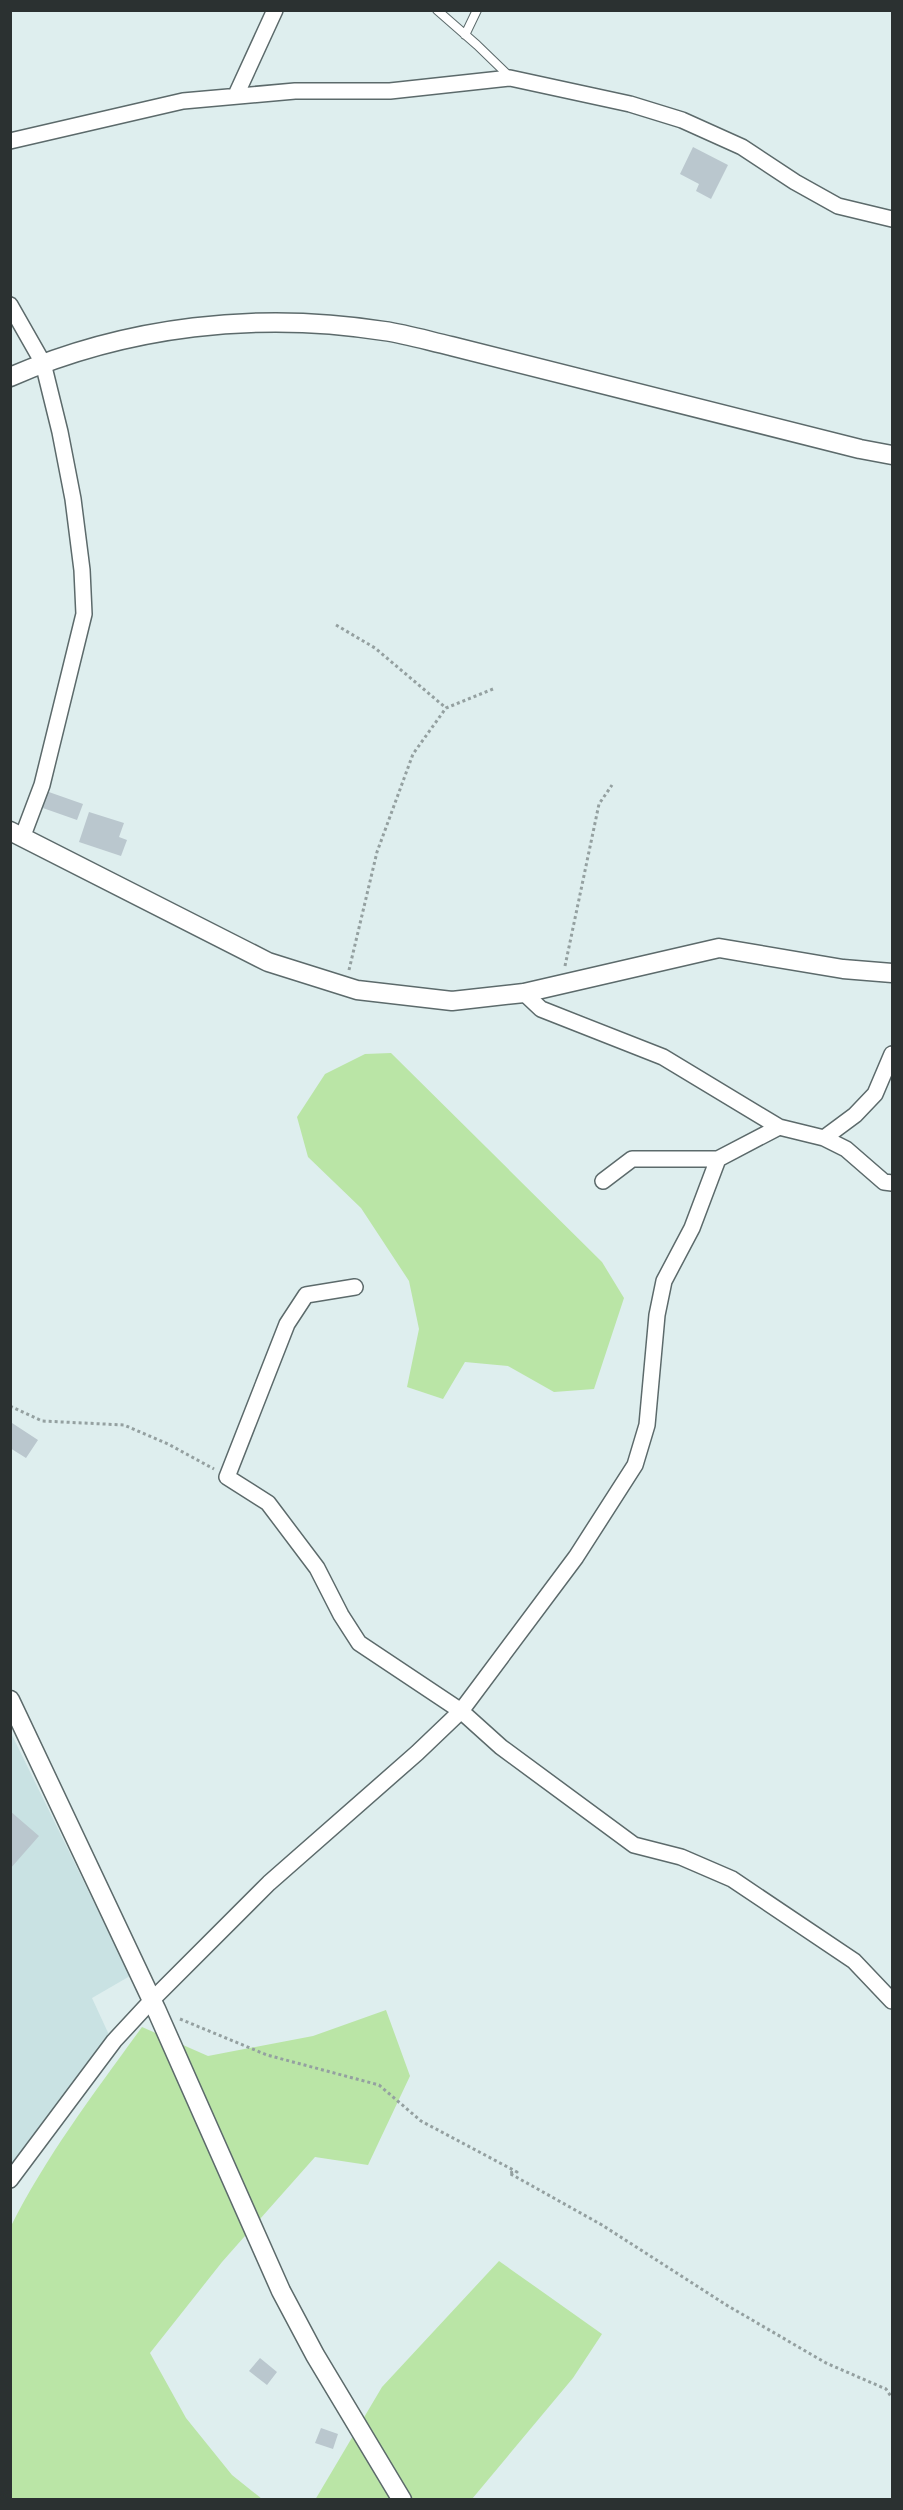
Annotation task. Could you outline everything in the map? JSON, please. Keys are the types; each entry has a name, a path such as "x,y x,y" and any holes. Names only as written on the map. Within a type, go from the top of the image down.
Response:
{"street":[{"path":"236,95 275,10"},
{"path":"10,141 183,101 295,91 390,91 510,78 630,104 682,120 742,147 795,182 838,206 892,219"},
{"path":"10,305 43,363 73,499 82,570 84,614 42,785 16,834 268,962 357,990 452,1001 524,993 719,948 843,969 892,973"},
{"path":"10,377 43,363 155,332 272,321 329,324 385,331 440,343 860,449 892,455"},
{"path":"524,993 541,1009 663,1057 779,1128 824,1138 846,1149 884,1182 892,1184"},
{"path":"824,1138 855,1115 875,1094 892,1054"},
{"path":"603,1182 633,1159 718,1159 779,1128"},
{"path":"10,2180 114,2042 153,2005 269,1883 417,1753 460,1711 576,1557 635,1465 647,1425 657,1315 664,1281 692,1228 718,1159"},
{"path":"355,1287 306,1295 287,1324 227,1477 268,1503 317,1568 341,1615 359,1643 460,1711 501,1747 634,1845 681,1857 732,1879 854,1961 892,2001"},
{"path":"10,1700 153,2005 281,2291 315,2355 402,2499"}],"lane":[{"path":"437,10 510,78"},
{"path":"465,35 477,10"}],"path":[{"path":"336,626 375,648 446,708"},
{"path":"345,986 381,842 413,754 446,708 493,689"},
{"path":"561,985 599,804 612,785"},
{"path":"10,1406 42,1421 124,1425 168,1444 227,1477"},
{"path":"153,2005 267,2055 379,2085 421,2121 517,2172 509,2173 602,2225 728,2306 826,2363 886,2389 892,2398"}],"shaded area":[{"path":"10,1731 130,1976 92,1998 110,2037 10,2168"}],"green space":[{"path":"391,1053 602,1262 624,1298 594,1389 554,1392 508,1366 465,1362 443,1399 407,1387 419,1329 409,1281 361,1208 308,1157 297,1117 325,1074 365,1054"},
{"path":"386,2010 410,2076 368,2165 315,2157 222,2262 150,2353 186,2418 232,2475 262,2499 11,2499 10,2228 55,2150 142,2027 208,2056 313,2036"},
{"path":"499,2261 602,2334 573,2378 472,2499 315,2500 382,2387"}],"building":[{"path":"693,147 728,165 711,199 696,191 699,184 680,174"},
{"path":"46,791 83,804 77,820 40,807"},
{"path":"89,812 124,823 119,837 127,840 121,856 79,842"},
{"path":"12,1423 38,1440 26,1458 10,1448"},
{"path":"10,1811 39,1836 10,1869"},
{"path":"260,2358 277,2372 267,2385 249,2371"},
{"path":"321,2428 338,2434 333,2449 315,2443"}]}
